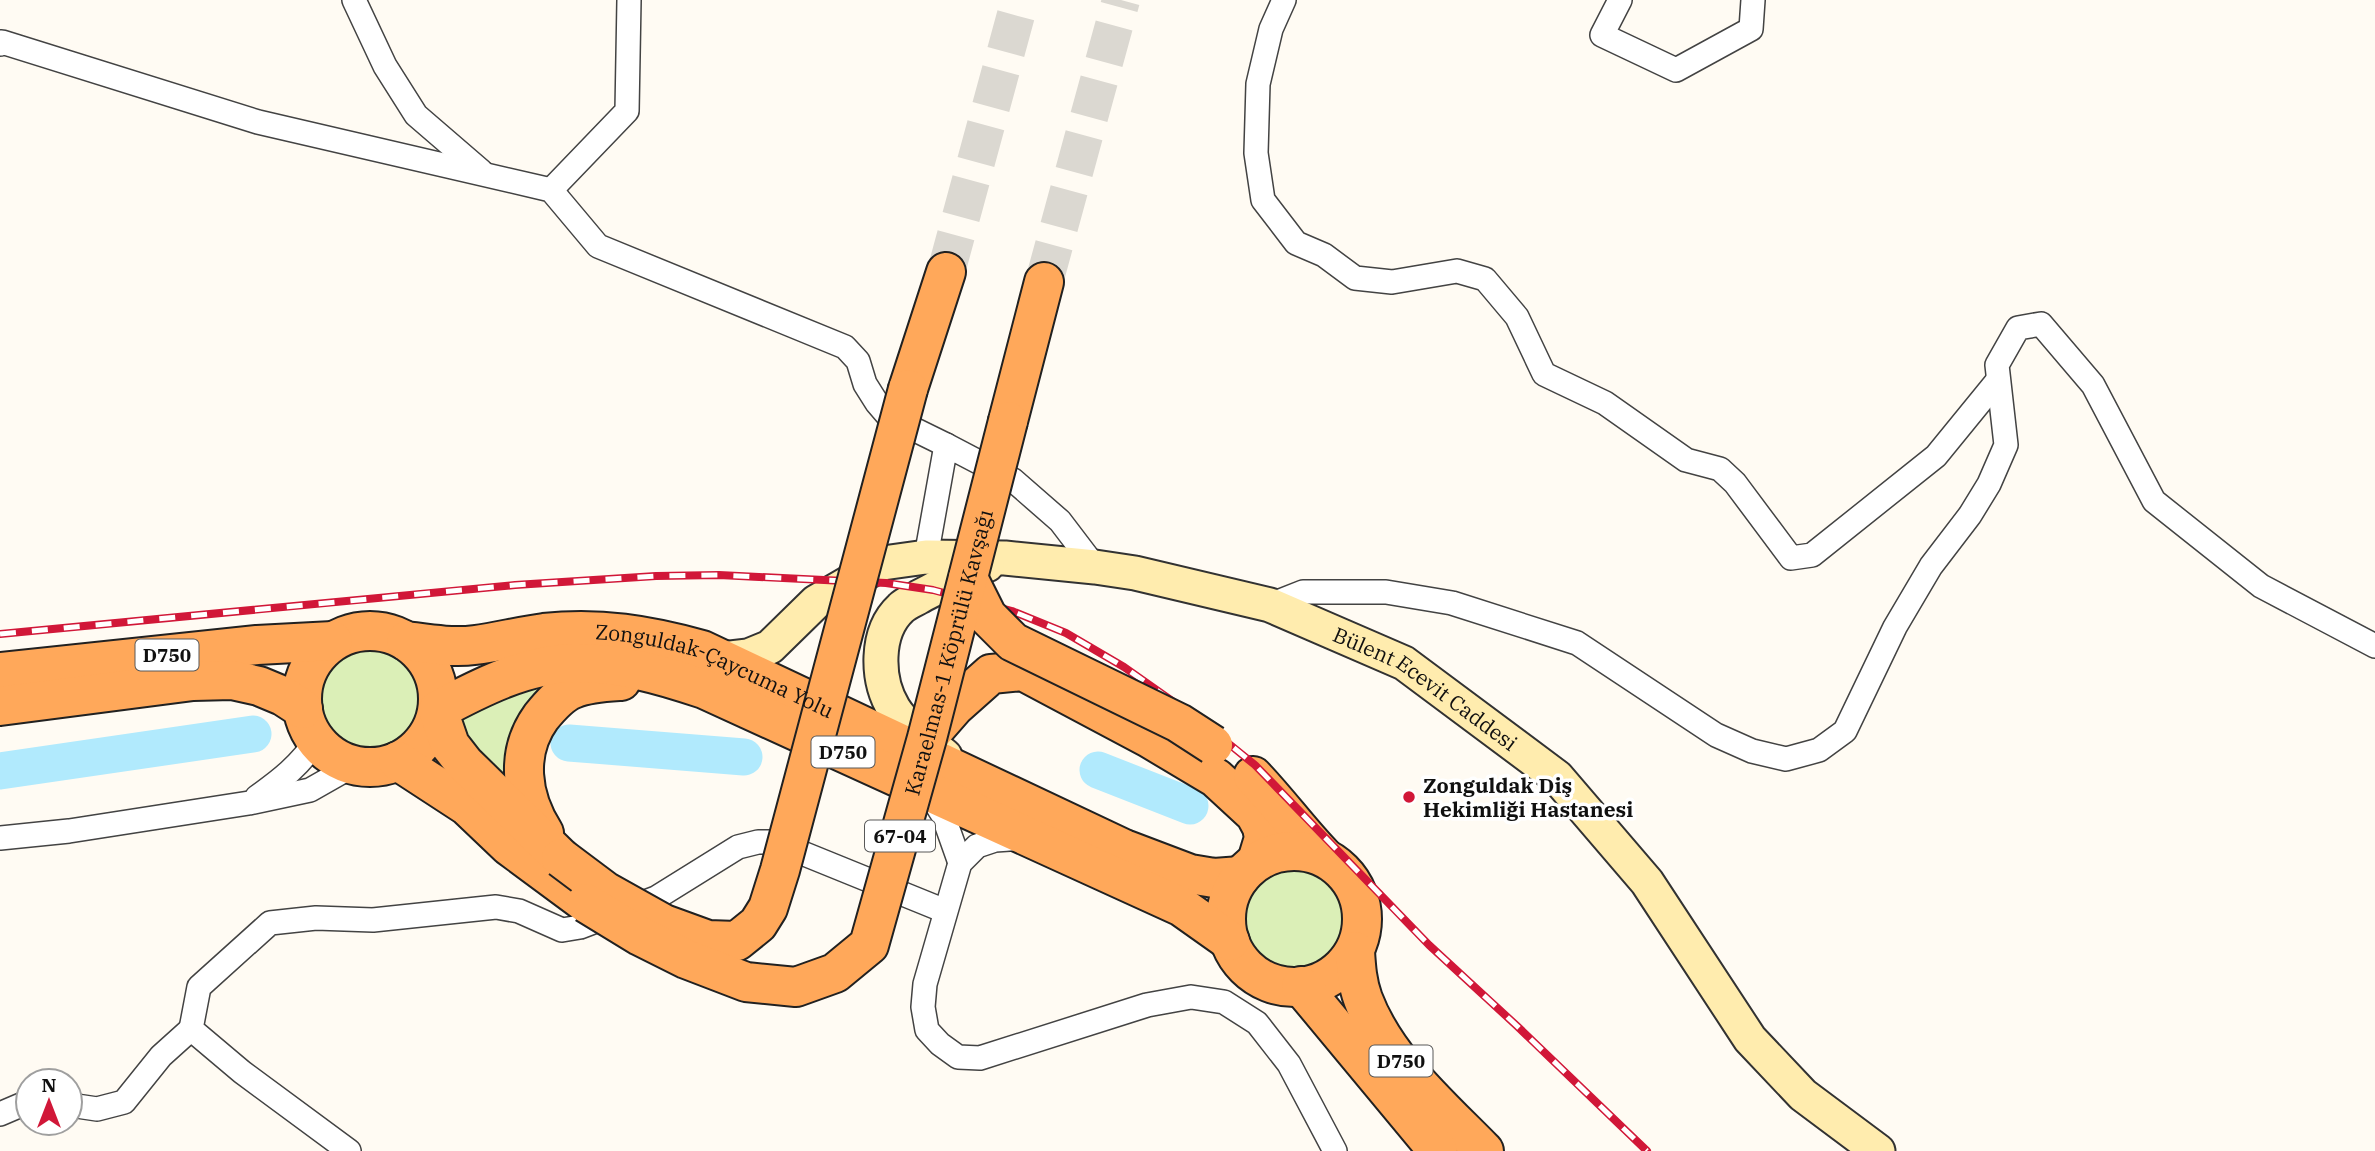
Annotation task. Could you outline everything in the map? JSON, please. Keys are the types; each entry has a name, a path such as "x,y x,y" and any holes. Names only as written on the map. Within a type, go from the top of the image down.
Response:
{"highway":[{"path":"406,641 417,649 433,671 437,684 438,710 450,745 464,763 561,858 606,891 664,924 708,940 737,941 758,924 768,908 780,870 908,389 946,272"},
{"name":"Karaelmas-1 Köprülü Kavşağı","path":"398,761 467,806 509,846 586,903 640,936 686,959 746,982 796,987 835,973 869,944 927,738 1044,282"},
{"path":"968,578 987,616 1013,642 1179,723 1248,806 1262,827 1264,838 1249,869 1230,896 1226,918 1230,940"},
{"name":"D750","path":"0,672 257,645 333,641 357,632 370,631 395,635 406,641"},
{"name":"Zonguldak-Çaycuma Yolu","path":"406,641 473,645 545,633 601,631 656,637 702,650 722,659 1124,849 1190,874 1214,878 1249,869"},
{"path":"310,725 304,683 308,671 323,649 333,641"},
{"name":"Zonguldak-Çaycuma Yolu","path":"438,710 499,681 537,668 574,663 633,668 669,677 705,689 1182,907 1230,940"},
{"path":"927,738 955,706 991,674 1023,671 1149,738 1214,762 1245,768 1322,856"},
{"path":"561,858 535,818 525,790 524,754 534,727 551,704 572,689 601,683 669,677"},
{"name":"D750","path":"0,706 193,681 232,680 259,686 283,696 310,725 333,756 354,765"},
{"path":"354,765 376,767 398,761 420,746 434,723 438,710"},
{"name":"D750","path":"1249,869 1278,852 1301,851 1322,856 1341,869 1355,887 1362,908 1362,930 1354,951 1357,979 1364,1000 1382,1035 1414,1079 1484,1151"},
{"name":"D750","path":"1230,940 1240,961 1257,976 1278,985 1301,986 1438,1151"},
{"path":"1301,986 1322,981 1341,969 1354,951"}],"main road":[{"name":"Bülent Ecevit Caddesi","path":"722,659 748,656 770,648 816,602 883,564 926,557 1004,558 1135,573 1270,605 1404,663 1557,777 1647,882 1750,1039 1803,1095 1878,1151"},
{"path":"969,775 906,723 893,707 883,679 880,654 886,631 901,608 959,575 1004,558"}],"street":[{"path":"354,0 385,66 416,115 483,173"},
{"path":"551,190 627,111 629,0"},
{"path":"1284,0 1271,29 1258,84 1256,153 1263,200 1296,243 1324,255 1355,278 1392,282 1457,271 1485,279 1517,317 1544,374 1605,403 1686,460 1720,469 1735,483 1791,558 1812,555 1936,456 1998,380"},
{"path":"1620,0 1602,35 1676,70 1751,29 1753,0"},
{"path":"0,44 2,42 258,122 551,190 598,246 845,347 858,361 866,384 889,417 1013,480 1060,521 1095,568"},
{"path":"1270,605 1303,592 1386,592 1451,603 1577,643 1716,735 1752,751 1786,759 1819,750 1845,730 1895,627 1931,566 1989,484 2006,445 1997,365 2018,328 2041,324 2093,385 2154,501 2261,586 2375,646"},
{"path":"926,557 946,444"},
{"path":"249,803 287,776 304,758 310,725"},
{"path":"0,838 69,831 249,803 310,790 354,765"},
{"path":"927,790 943,815 960,863"},
{"path":"1029,837 995,840 977,846 960,863 925,984 923,1007 927,1030 940,1044 958,1057 980,1058 1147,1006 1191,997 1224,1002 1257,1023 1289,1064 1335,1151"},
{"path":"84,1107 97,1109 124,1102 161,1056 191,1029 199,987 270,923 316,918 373,920 496,907 519,911 562,930 580,928 656,898 738,847 758,842 775,842 945,911"},
{"path":"191,1029 242,1072 349,1151"}],"green space":[{"path":"370,636 394,641 414,655 428,675 433,699 428,723 414,743 394,757 370,762 346,757 326,743 312,723 307,699 312,675 326,655 346,641"},
{"path":"538,681 547,687 534,698 518,720 512,745 509,788 474,753 458,714"},
{"path":"1294,856 1318,861 1338,875 1352,895 1357,919 1352,943 1338,963 1318,977 1294,982 1270,977 1250,963 1236,943 1231,919 1236,895 1250,875 1270,861"}],"waterway":[{"path":"0,771 253,734"},
{"path":"569,743 744,757"},
{"path":"1098,770 1190,806"}],"tunnel":[{"path":"946,272 1020,0"},
{"path":"1044,282 1121,0"}],"railway":[{"path":"0,634 515,585 656,576 719,575 886,583 933,590 1012,611 1066,633 1124,667 1202,722 1255,765 1429,945 1647,1151"}],"place":[{"name":"Zonguldak Diş Hekimliği Hastanesi","path":"1409,797"}]}
